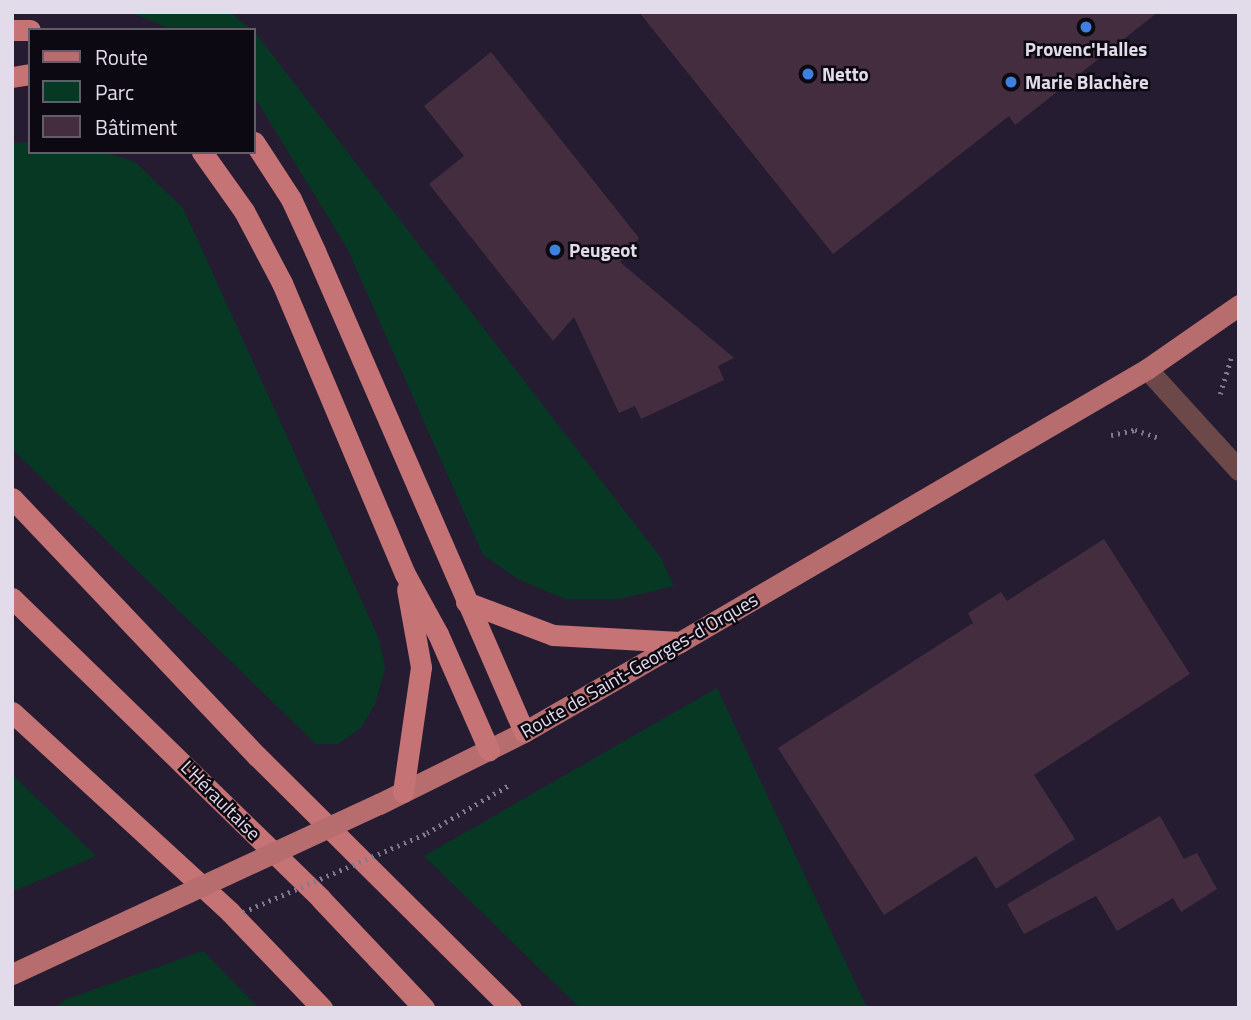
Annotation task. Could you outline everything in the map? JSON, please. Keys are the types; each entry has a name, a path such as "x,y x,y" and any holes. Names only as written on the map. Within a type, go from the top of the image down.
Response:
{"highway":[{"path":"256,145 275,170 315,251 524,732"},
{"path":"203,154 244,211 282,283 405,573 438,634 489,750"},
{"path":"12,498 257,756 511,1008"},
{"path":"403,792 421,667 405,573"},
{"name":"L'Héraultaise","path":"12,598 311,889 424,1008"},
{"path":"466,602 553,635 680,642"},
{"path":"12,712 230,912 322,1008"}],"main road":[{"name":"Route de Saint-Georges-d'Orques","path":"12,974 379,804 524,732 1147,369 1239,305"}],"street":[{"path":"1147,369 1239,470"}],"green space":[{"path":"130,12 230,12 250,28 168,28"},
{"path":"256,34 661,558 674,586 619,599 565,599 518,579 483,555 347,248 256,99"},
{"path":"28,142 28,154 110,154 135,162 183,208 379,639 385,669 375,704 361,728 338,744 316,744 12,449 12,143"},
{"path":"717,688 867,1008 580,1008 424,856"},
{"path":"12,774 96,856 12,892"},
{"path":"203,951 259,1008 57,1008 64,1000"}],"building":[{"name":"Netto","path":"639,12 1158,12 1015,125 1009,116 833,254"},
{"name":"Peugeot","path":"491,52 639,238 620,262 734,358 718,366 724,380 641,419 635,406 619,413 574,317 553,341 429,184 464,156 424,106"},
{"path":"1104,539 1190,674 1034,775 1075,839 996,889 976,856 884,915 778,748 973,623 968,613 1001,592 1007,601"},
{"path":"1160,816 1184,859 1197,853 1217,889 1181,912 1173,898 1117,931 1096,896 1024,934 1007,904"}],"place":[{"name":"Provenc'Halles","path":"1086,27"},
{"name":"Netto","path":"808,74"},
{"name":"Marie Blachère","path":"1011,82"},
{"name":"Peugeot","path":"555,250"}]}
